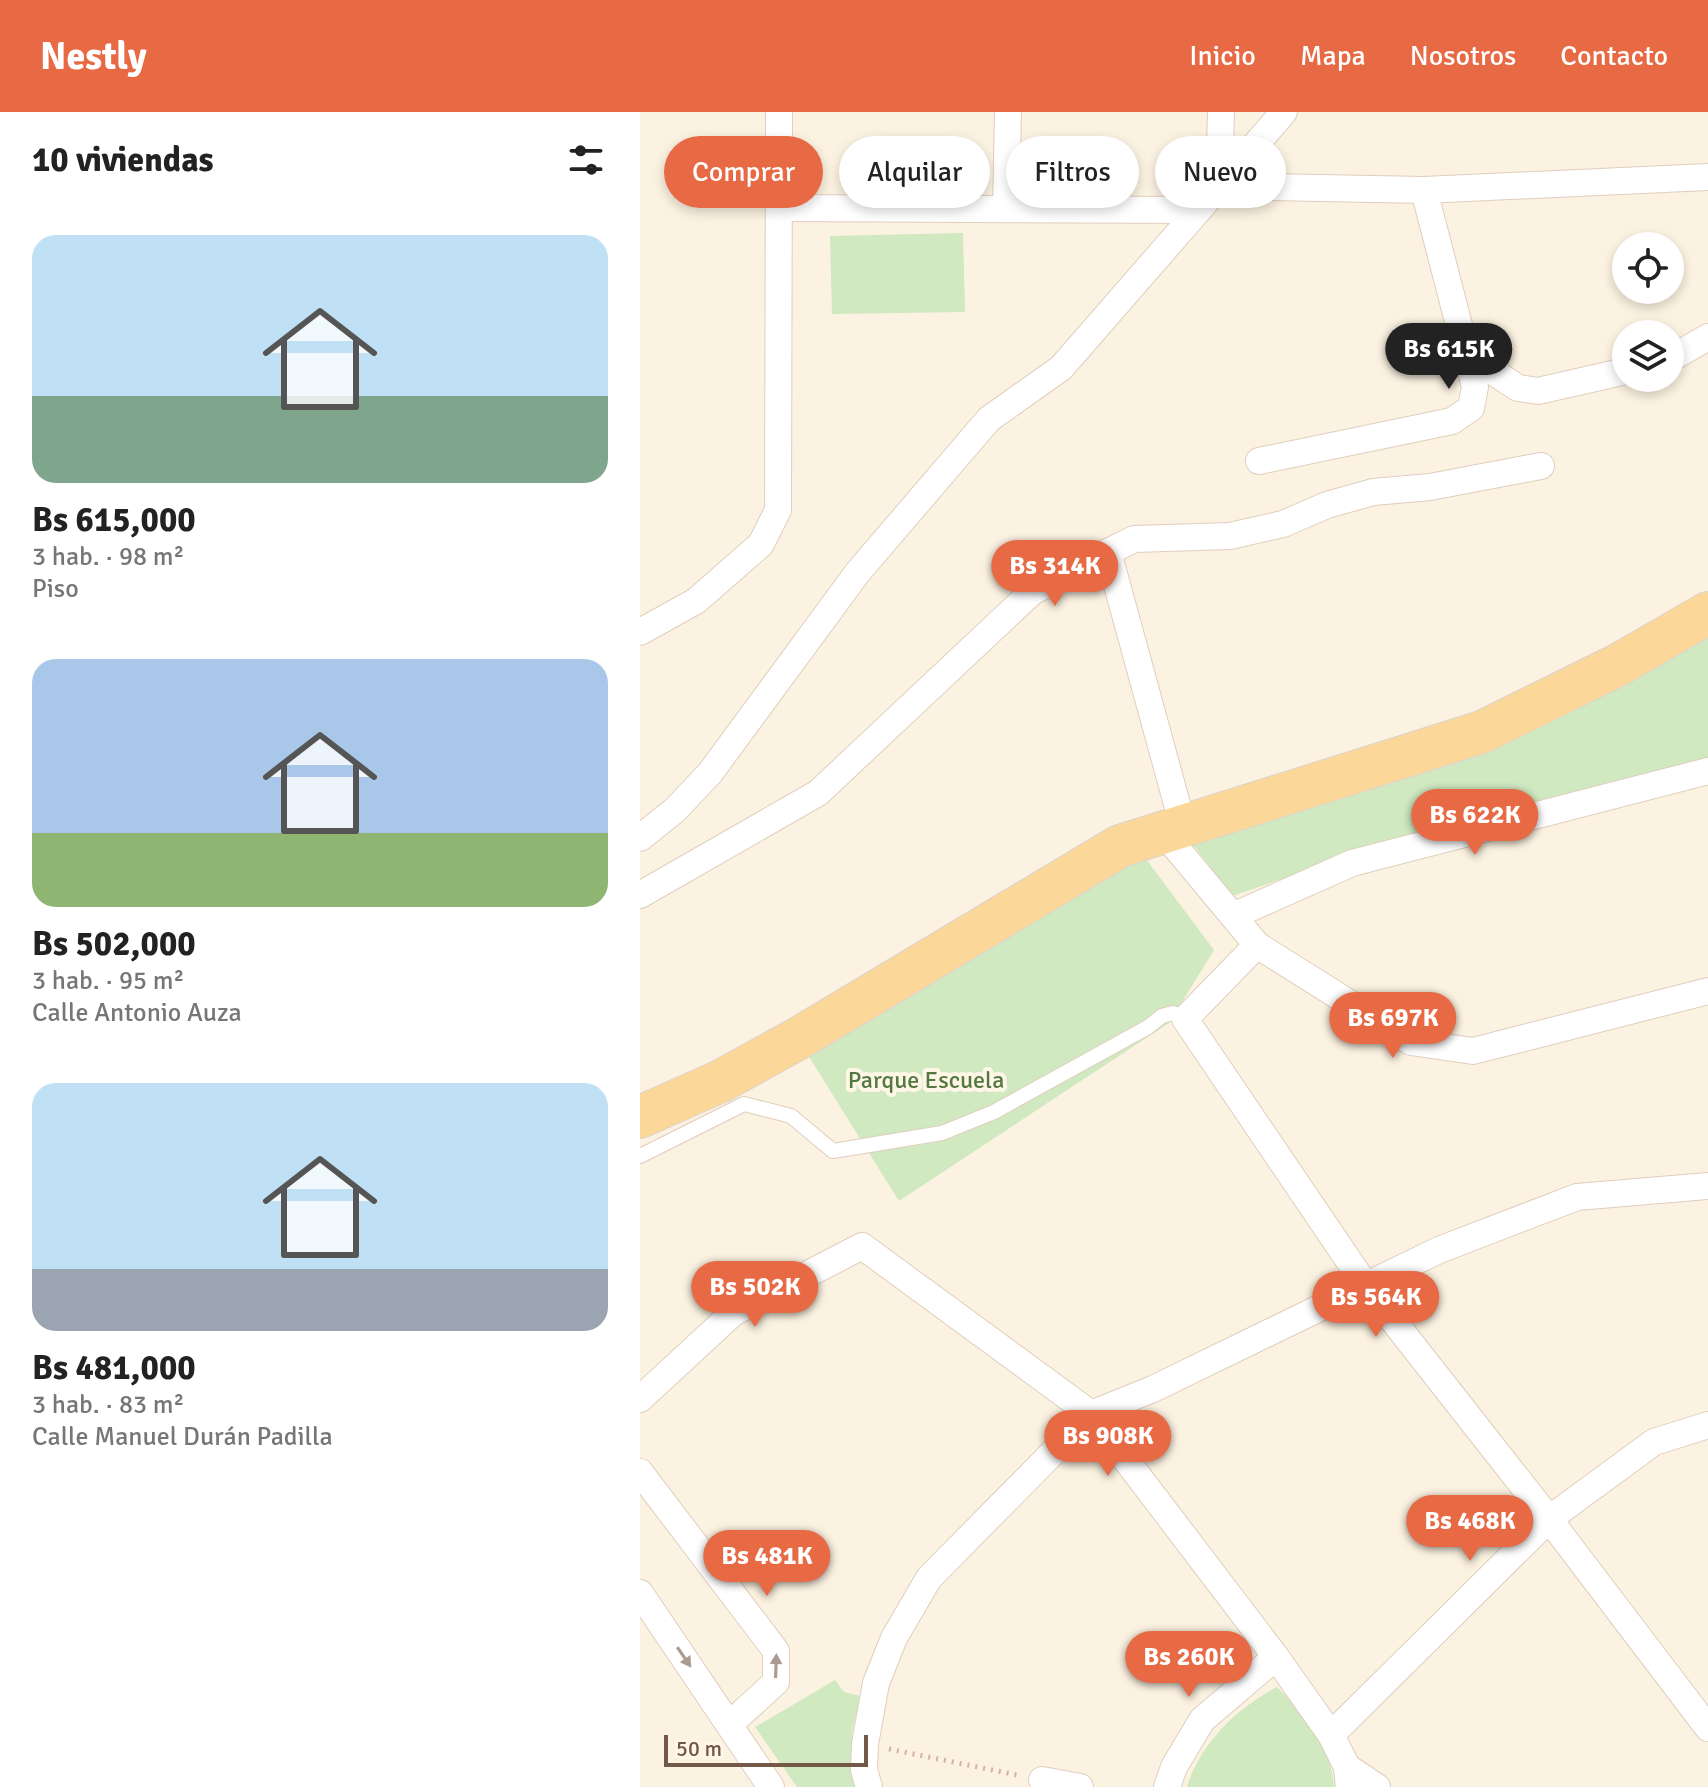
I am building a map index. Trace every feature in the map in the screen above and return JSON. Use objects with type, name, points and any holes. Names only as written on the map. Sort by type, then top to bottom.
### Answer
[{"type":"main road","points":[[640,1117],[721,1081],[773,1052],[1120,846],[1482,732],[1618,665],[1708,613]]},
{"type":"street","points":[[779,112],[779,136]]},
{"type":"street","points":[[1006,209],[1008,112]]},
{"type":"street","points":[[1220,136],[1221,112]]},
{"type":"street","points":[[1263,136],[1284,112]]},
{"type":"street","points":[[1286,187],[1424,190],[1708,177]]},
{"type":"street","points":[[1259,461],[1452,421],[1471,408],[1475,387],[1424,190]]},
{"type":"street","points":[[640,632],[696,601],[761,544],[778,510],[779,208],[1198,210]]},
{"type":"street","points":[[640,838],[675,810],[710,773],[858,572],[989,419],[1061,368],[1198,210]]},
{"type":"street","points":[[1684,351],[1708,337]]},
{"type":"street","points":[[1466,354],[1518,388],[1538,391],[1612,374]]},
{"type":"street","points":[[640,895],[818,793],[1032,592],[1134,539],[1230,536],[1283,524],[1327,505],[1373,492],[1430,487],[1541,466]]},
{"type":"street","points":[[1108,552],[1173,829],[1233,916],[1257,945],[1411,1042],[1473,1051],[1708,991]]},
{"type":"street","points":[[1233,916],[1352,863],[1708,771]]},
{"type":"street","points":[[1257,945],[1185,1019],[1366,1286],[1708,1728]]},
{"type":"street","points":[[869,1787],[864,1770],[865,1744],[876,1683],[894,1638],[929,1578],[1091,1414],[1153,1389],[1439,1250],[1577,1197],[1708,1186]]},
{"type":"street","points":[[640,1399],[733,1313],[862,1246],[1091,1414],[1276,1657],[1331,1735],[1348,1777],[1377,1787]]},
{"type":"street","points":[[1331,1735],[1549,1519],[1654,1442],[1708,1425]]},
{"type":"street","points":[[640,1472],[776,1651],[776,1682],[730,1724]]},
{"type":"street","points":[[640,1593],[771,1787]]},
{"type":"street","points":[[1167,1787],[1174,1767],[1202,1720],[1276,1657]]},
{"type":"street","points":[[1042,1780],[1080,1787]]},
{"type":"lane","points":[[640,1156],[744,1104],[791,1116],[833,1151],[942,1133],[994,1112],[1148,1027],[1162,1016],[1173,1013],[1185,1019]]},
{"type":"path","points":[[865,1744],[1042,1780]]},
{"type":"green space","points":[[963,233],[965,312],[832,314],[830,236]]},
{"type":"green space","points":[[1708,629],[1708,760],[1429,829],[1232,896],[1191,842]]},
{"type":"green space","name":"Parque Escuela","points":[[1143,855],[1214,950],[1169,1023],[899,1201],[806,1052]]},
{"type":"green space","points":[[835,1680],[844,1692],[860,1696],[852,1733],[857,1787],[797,1787],[755,1727]]},
{"type":"green space","points":[[1277,1687],[1315,1732],[1328,1759],[1334,1787],[1187,1787],[1201,1756],[1222,1728],[1248,1705]]}]
